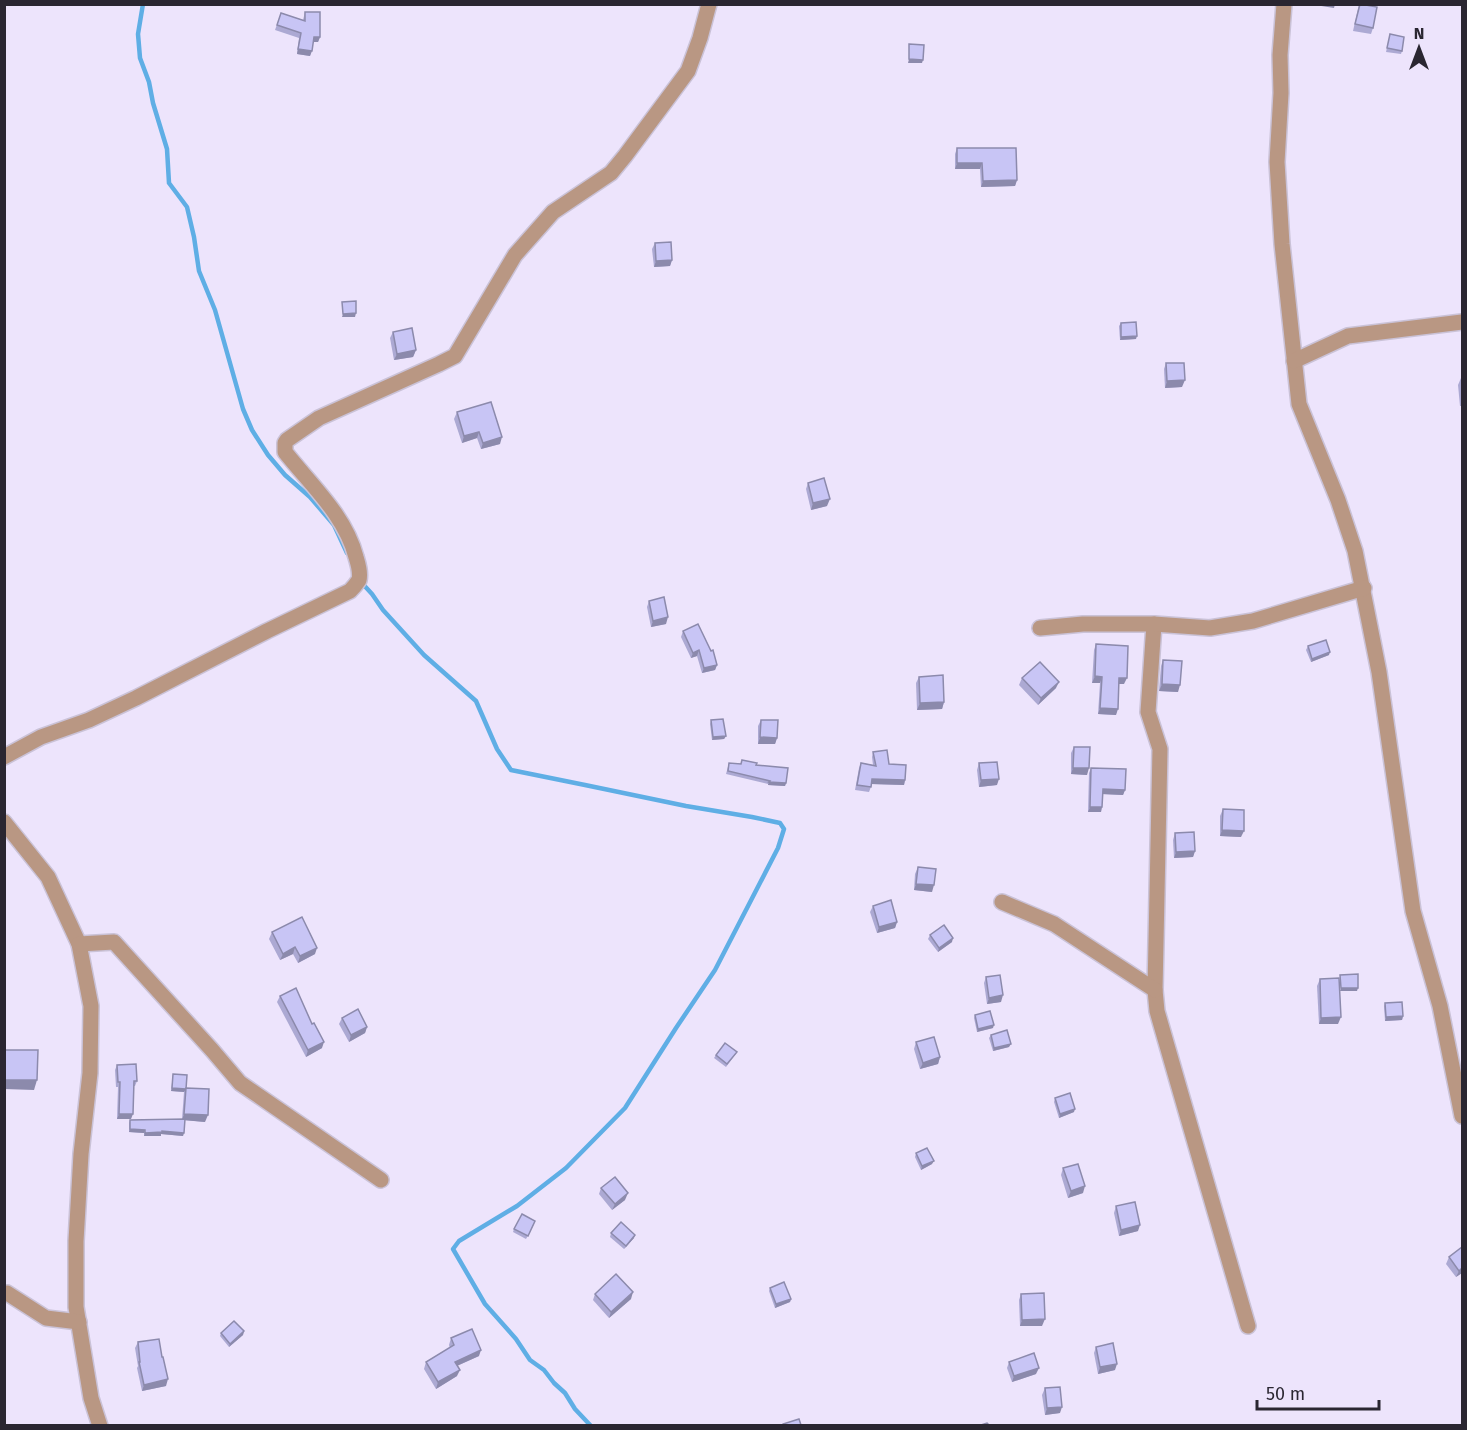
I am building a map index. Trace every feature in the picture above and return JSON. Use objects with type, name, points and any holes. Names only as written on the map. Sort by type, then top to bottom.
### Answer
[{"type":"street","points":[[4,757],[41,737],[89,720],[136,698],[350,591],[358,580],[360,569],[346,528],[285,452],[285,443],[319,418],[454,356],[515,255],[553,212],[611,173],[688,71],[709,4]]},
{"type":"street","points":[[1284,4],[1277,162],[1282,244],[1299,404],[1338,500],[1355,551],[1364,588],[1379,672],[1413,911],[1440,1006],[1462,1116]]},
{"type":"street","points":[[1294,362],[1348,336],[1462,322]]},
{"type":"street","points":[[1040,628],[1083,624],[1154,624],[1210,628],[1253,621],[1364,588]]},
{"type":"street","points":[[1154,624],[1148,712],[1160,749],[1155,990],[1157,1011],[1248,1326]]},
{"type":"street","points":[[4,822],[48,877],[79,944],[91,1006],[90,1073],[81,1155],[76,1240],[76,1306],[91,1398],[100,1425]]},
{"type":"street","points":[[1002,902],[1054,924],[1155,990]]},
{"type":"street","points":[[79,944],[114,942],[240,1083],[381,1180]]},
{"type":"street","points":[[7,1293],[46,1318],[79,1322]]},
{"type":"building","points":[[1360,4],[1377,7],[1373,28],[1355,24]]},
{"type":"building","points":[[305,12],[320,12],[320,37],[314,37],[312,51],[298,49],[301,33],[277,25],[281,13],[305,21]]},
{"type":"building","points":[[1390,34],[1404,37],[1402,51],[1387,48]]},
{"type":"building","points":[[909,44],[924,45],[923,60],[909,59]]},
{"type":"building","points":[[957,148],[1016,148],[1017,180],[983,181],[982,163],[957,163]]},
{"type":"building","points":[[671,242],[672,260],[656,261],[655,243]]},
{"type":"building","points":[[356,301],[356,313],[343,314],[342,302]]},
{"type":"building","points":[[1136,322],[1137,336],[1121,337],[1121,323]]},
{"type":"building","points":[[412,328],[416,350],[397,354],[393,332]]},
{"type":"building","points":[[1166,363],[1184,363],[1185,380],[1167,381]]},
{"type":"building","points":[[491,402],[502,437],[483,443],[479,432],[464,436],[457,412]]},
{"type":"building","points":[[824,478],[830,499],[813,503],[808,483]]},
{"type":"building","points":[[664,597],[668,617],[653,621],[649,601]]},
{"type":"building","points":[[698,624],[711,651],[713,650],[717,665],[704,668],[699,650],[693,653],[683,631]]},
{"type":"building","points":[[1326,640],[1330,652],[1312,659],[1308,646]]},
{"type":"building","points":[[1096,644],[1128,646],[1127,678],[1119,678],[1118,709],[1100,708],[1102,677],[1095,676]]},
{"type":"building","points":[[1163,660],[1182,661],[1180,685],[1162,684]]},
{"type":"building","points":[[1040,662],[1059,682],[1041,698],[1022,678]]},
{"type":"building","points":[[943,675],[944,702],[920,703],[919,677]]},
{"type":"building","points":[[723,719],[726,736],[713,737],[711,720]]},
{"type":"building","points":[[761,720],[778,720],[777,738],[760,737]]},
{"type":"building","points":[[1074,747],[1090,747],[1089,768],[1073,768]]},
{"type":"building","points":[[887,750],[889,764],[906,765],[905,780],[872,779],[871,787],[857,785],[861,763],[876,766],[873,752]]},
{"type":"building","points":[[742,760],[757,763],[756,765],[788,768],[786,783],[769,782],[728,771],[729,763],[741,764]]},
{"type":"building","points":[[997,762],[999,779],[981,780],[979,763]]},
{"type":"building","points":[[1091,768],[1126,769],[1125,790],[1103,789],[1102,807],[1090,807]]},
{"type":"building","points":[[1223,809],[1244,810],[1244,831],[1222,830]]},
{"type":"building","points":[[1194,832],[1195,851],[1176,852],[1175,833]]},
{"type":"building","points":[[918,867],[936,869],[934,885],[916,884]]},
{"type":"building","points":[[891,900],[897,922],[879,927],[873,906]]},
{"type":"building","points":[[302,917],[317,948],[300,956],[295,947],[283,954],[272,932]]},
{"type":"building","points":[[944,925],[953,938],[939,948],[930,935]]},
{"type":"building","points":[[1358,974],[1358,988],[1341,988],[1340,975]]},
{"type":"building","points":[[1000,975],[1003,995],[989,998],[986,977]]},
{"type":"building","points":[[1339,978],[1341,1017],[1321,1018],[1320,979]]},
{"type":"building","points":[[296,988],[312,1024],[314,1023],[324,1042],[308,1050],[280,996]]},
{"type":"building","points":[[1402,1002],[1403,1016],[1386,1017],[1385,1003]]},
{"type":"building","points":[[358,1009],[367,1027],[351,1035],[342,1018]]},
{"type":"building","points":[[990,1011],[994,1025],[978,1029],[975,1015]]},
{"type":"building","points":[[1007,1030],[1011,1044],[994,1048],[991,1035]]},
{"type":"building","points":[[934,1037],[940,1057],[923,1063],[916,1042]]},
{"type":"building","points":[[725,1043],[737,1052],[727,1064],[716,1055]]},
{"type":"building","points":[[4,1050],[38,1050],[37,1080],[4,1080]]},
{"type":"building","points":[[136,1064],[137,1081],[134,1081],[133,1114],[119,1114],[120,1082],[118,1082],[117,1065]]},
{"type":"building","points":[[173,1074],[187,1075],[186,1089],[172,1088]]},
{"type":"building","points":[[186,1088],[209,1089],[208,1115],[184,1114]]},
{"type":"building","points":[[1070,1093],[1075,1109],[1060,1114],[1055,1098]]},
{"type":"building","points":[[185,1119],[184,1133],[162,1131],[145,1133],[145,1130],[130,1129],[130,1120]]},
{"type":"building","points":[[927,1148],[934,1161],[922,1166],[916,1153]]},
{"type":"building","points":[[1078,1164],[1085,1186],[1071,1191],[1063,1168]]},
{"type":"building","points":[[615,1177],[628,1193],[615,1204],[601,1188]]},
{"type":"building","points":[[1135,1202],[1140,1225],[1121,1230],[1116,1206]]},
{"type":"building","points":[[522,1214],[535,1221],[528,1236],[514,1229]]},
{"type":"building","points":[[621,1222],[635,1235],[626,1246],[611,1233]]},
{"type":"building","points":[[1462,1247],[1462,1268],[1459,1271],[1449,1257]]},
{"type":"building","points":[[616,1274],[633,1292],[611,1312],[595,1294]]},
{"type":"building","points":[[784,1282],[791,1299],[776,1304],[770,1288]]},
{"type":"building","points":[[1044,1293],[1045,1319],[1022,1320],[1021,1294]]},
{"type":"building","points":[[234,1321],[244,1331],[230,1344],[221,1333]]},
{"type":"building","points":[[472,1329],[481,1350],[455,1362],[460,1370],[438,1382],[426,1362],[454,1345],[451,1338]]},
{"type":"building","points":[[159,1339],[168,1379],[144,1385],[138,1342]]},
{"type":"building","points":[[1113,1343],[1117,1364],[1100,1367],[1096,1347]]},
{"type":"building","points":[[1034,1353],[1039,1368],[1014,1376],[1009,1362]]},
{"type":"building","points":[[1060,1387],[1062,1407],[1047,1408],[1045,1388]]},
{"type":"building","points":[[799,1419],[801,1425],[783,1425],[783,1424]]},
{"type":"waterway","points":[[143,4],[138,34],[140,58],[149,82],[167,149],[169,183],[187,207],[199,271],[215,310],[243,409],[252,430],[268,455],[334,525],[347,553]]},
{"type":"waterway","points":[[361,582],[424,655],[476,701],[497,749],[511,770],[780,823],[784,829],[778,848],[715,970],[625,1108],[566,1168],[517,1206],[459,1241],[453,1249],[485,1304],[516,1339],[530,1360],[544,1370],[591,1426]]}]
